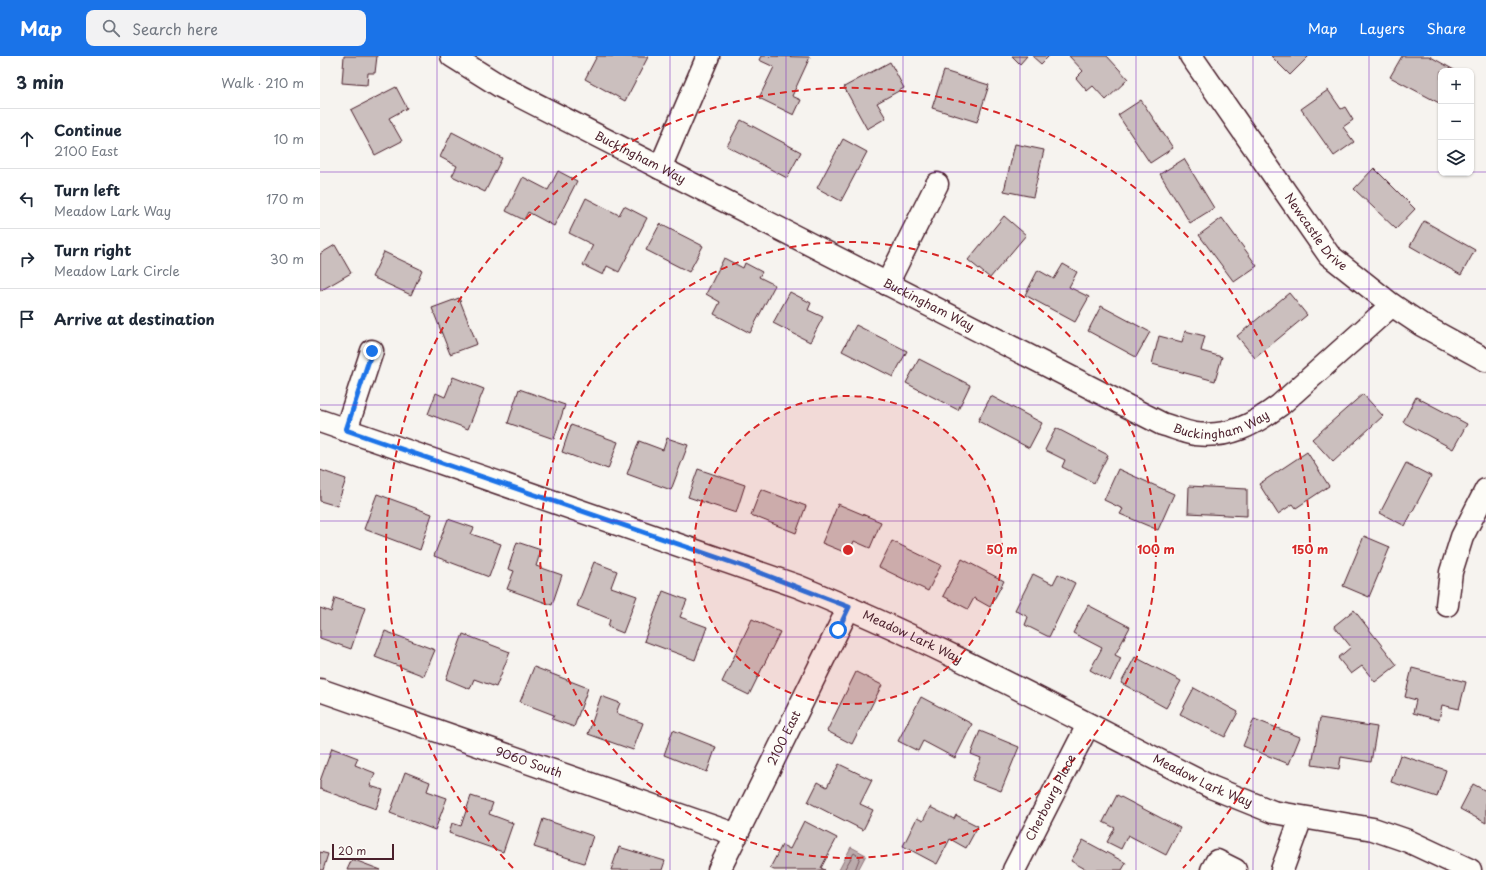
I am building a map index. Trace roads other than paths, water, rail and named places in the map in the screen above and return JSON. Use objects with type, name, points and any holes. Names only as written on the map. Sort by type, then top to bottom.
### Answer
[{"type":"street","name":"Buckingham Way","points":[[452,56],[500,86],[887,284],[1162,424],[1194,434],[1223,435],[1244,428],[1263,417],[1280,405],[1392,305]]},
{"type":"street","points":[[660,168],[708,56]]},
{"type":"street","name":"Newcastle Drive","points":[[1191,56],[1329,255],[1392,305],[1422,325],[1486,360]]},
{"type":"street","points":[[887,284],[937,184]]},
{"type":"street","points":[[346,430],[372,351]]},
{"type":"street","name":"Meadow Lark Way","points":[[320,421],[745,567],[849,607],[955,656],[1088,725],[1242,801],[1273,812],[1301,818],[1373,829],[1408,841],[1470,870]]},
{"type":"street","points":[[1447,605],[1450,572],[1462,537],[1486,490]]},
{"type":"street","name":"2100 East","points":[[719,870],[849,607]]},
{"type":"street","name":"9060 South","points":[[320,690],[737,835]]},
{"type":"street","name":"Cherbourg Place","points":[[1014,870],[1088,725]]},
{"type":"street","points":[[1282,870],[1301,818]]},
{"type":"street","points":[[1212,870],[1217,861],[1235,870]]},
{"type":"water","points":[[851,847],[866,855],[858,870],[839,870]]}]
